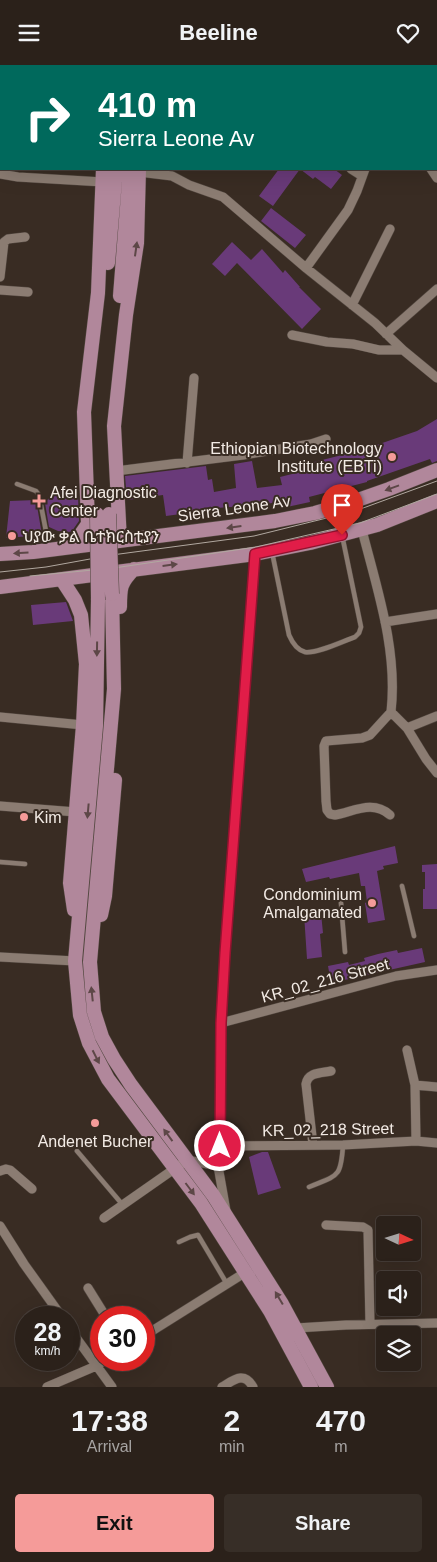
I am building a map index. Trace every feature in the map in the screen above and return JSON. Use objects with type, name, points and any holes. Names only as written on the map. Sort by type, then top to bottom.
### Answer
[{"type":"main road","points":[[114,170],[115,181],[105,302],[93,412],[112,594],[114,689],[90,962],[94,1012],[102,1037],[114,1059],[131,1085],[213,1195],[296,1328],[327,1387]]},
{"type":"main road","points":[[136,170],[129,182],[120,306],[108,408],[98,600],[96,726],[75,961],[80,1015],[89,1043],[108,1079],[201,1203],[246,1272],[311,1387]]},
{"type":"main road","points":[[120,541],[114,426],[126,315],[137,243],[136,170]]},
{"type":"main road","points":[[72,547],[88,524],[84,412],[98,293],[103,175]]},
{"type":"main road","name":"Sierra Leone Av","points":[[0,554],[50,550],[267,522],[315,513],[389,489],[437,470]]},
{"type":"main road","points":[[0,587],[272,551],[362,530],[437,501]]},
{"type":"main road","points":[[92,934],[97,927],[105,896],[122,706],[121,585],[134,569]]},
{"type":"main road","points":[[62,580],[75,599],[81,615],[86,675],[70,883],[74,910],[78,920]]},
{"type":"street","points":[[136,170],[172,176],[189,185],[223,197],[437,378]]},
{"type":"street","points":[[306,268],[348,210],[363,172]]},
{"type":"street","points":[[0,174],[103,175]]},
{"type":"street","points":[[352,305],[390,229]]},
{"type":"street","points":[[0,277],[4,242],[8,239],[26,237]]},
{"type":"street","points":[[386,334],[437,289]]},
{"type":"street","points":[[0,290],[28,291]]},
{"type":"street","points":[[292,335],[379,350],[403,350]]},
{"type":"street","points":[[187,463],[194,378]]},
{"type":"street","points":[[116,471],[187,463],[311,444],[326,439]]},
{"type":"street","points":[[362,530],[385,622],[393,667],[394,688],[391,711],[370,735],[354,739],[326,741],[324,746],[326,801],[327,810],[330,814],[335,815],[377,807],[390,815]]},
{"type":"street","points":[[227,1217],[218,1165],[220,1146],[221,1023],[255,554]]},
{"type":"street","points":[[385,622],[437,615]]},
{"type":"street","points":[[391,711],[407,728],[437,773]]},
{"type":"street","points":[[407,728],[437,716]]},
{"type":"street","points":[[0,717],[83,725]]},
{"type":"street","points":[[0,806],[76,812]]},
{"type":"street","points":[[0,957],[75,961]]},
{"type":"street","name":"KR_02_216 Street","points":[[221,1023],[396,976],[437,970]]},
{"type":"street","points":[[407,1050],[415,1085],[416,1141]]},
{"type":"street","points":[[313,1145],[306,1079],[309,1076],[331,1071]]},
{"type":"street","points":[[415,1085],[437,1087]]},
{"type":"street","name":"KR_02_218 Street","points":[[220,1146],[343,1145],[416,1141],[437,1143]]},
{"type":"street","points":[[104,1218],[187,1160],[218,1165]]},
{"type":"street","points":[[0,1171],[6,1169],[10,1171],[32,1189]]},
{"type":"street","points":[[326,1225],[363,1227],[368,1230],[370,1324]]},
{"type":"street","points":[[0,1226],[54,1306]]},
{"type":"street","points":[[155,1329],[246,1272]]},
{"type":"street","points":[[88,1288],[99,1306]]},
{"type":"street","points":[[296,1328],[437,1323]]},
{"type":"street","points":[[80,1343],[90,1358]]},
{"type":"street","points":[[47,1387],[90,1369]]},
{"type":"street","points":[[100,1371],[112,1387]]},
{"type":"street","points":[[222,1387],[243,1377],[249,1380],[253,1387]]},
{"type":"lane","points":[[17,484],[36,491],[39,495],[50,550]]},
{"type":"lane","points":[[272,551],[289,635],[293,644],[300,650],[305,652],[313,651],[355,637],[361,627],[342,535]]},
{"type":"lane","points":[[0,862],[25,864]]},
{"type":"lane","points":[[402,886],[414,936]]},
{"type":"lane","points":[[341,903],[345,952]]},
{"type":"lane","points":[[309,1187],[330,1180],[337,1174],[341,1165],[343,1145]]},
{"type":"lane","points":[[77,1151],[122,1204]]},
{"type":"lane","points":[[179,1242],[198,1235],[227,1284]]},
{"type":"building","points":[[278,170],[299,170],[273,206],[259,196]]},
{"type":"building","points":[[301,170],[335,170],[342,175],[331,189],[315,177],[313,179]]},
{"type":"building","points":[[271,208],[306,235],[295,248],[261,221]]},
{"type":"building","points":[[232,242],[251,260],[262,249],[283,273],[285,270],[321,309],[302,329],[237,263],[225,276],[212,264]]},
{"type":"building","points":[[437,419],[437,461],[432,463],[430,459],[367,482],[309,497],[310,502],[287,507],[285,501],[216,508],[166,516],[163,495],[127,500],[125,476],[206,466],[208,480],[212,479],[214,492],[236,488],[234,464],[252,461],[257,488],[282,485],[280,477],[304,471],[302,465],[362,450],[417,431]]},
{"type":"building","points":[[63,490],[69,490],[78,495],[79,521],[72,531],[69,532],[58,531],[49,527],[45,503],[51,495]]},
{"type":"building","points":[[36,500],[42,535],[6,538],[10,501]]},
{"type":"building","points":[[66,602],[73,621],[33,625],[31,605]]},
{"type":"building","points":[[395,846],[398,863],[383,866],[384,869],[377,871],[385,920],[368,923],[365,886],[361,886],[359,873],[306,882],[302,869]]},
{"type":"building","points":[[437,864],[437,909],[423,909],[425,872],[422,872],[422,865]]},
{"type":"building","points":[[321,913],[323,933],[320,934],[322,957],[307,959],[304,914]]},
{"type":"building","points":[[422,948],[425,962],[331,983],[328,966],[348,962],[349,965],[365,961],[364,958],[378,954],[397,950],[398,953]]},
{"type":"building","points":[[262,1152],[268,1152],[281,1188],[258,1195],[249,1157]]},
{"type":"tram line","points":[[0,572],[46,567],[112,555],[254,536],[355,511],[437,481]]},
{"type":"tram line","points":[[30,576],[114,568],[256,547],[360,523],[437,494]]},
{"type":"place","name":"Ethiopian Biotechnology Institute (EBTi)","points":[[392,457]]},
{"type":"place","name":"Afei Diagnostic Center","points":[[39,501]]},
{"type":"place","name":"ህያው ቃል ቤተክርስቲያን","points":[[12,536]]},
{"type":"place","name":"Kim","points":[[24,817]]},
{"type":"place","name":"Condominium Amalgamated","points":[[372,903]]},
{"type":"place","name":"Andenet Bucher","points":[[95,1123]]},
{"type":"route","points":[[220,1146],[221,1023],[225,953],[255,554],[342,535]]}]
